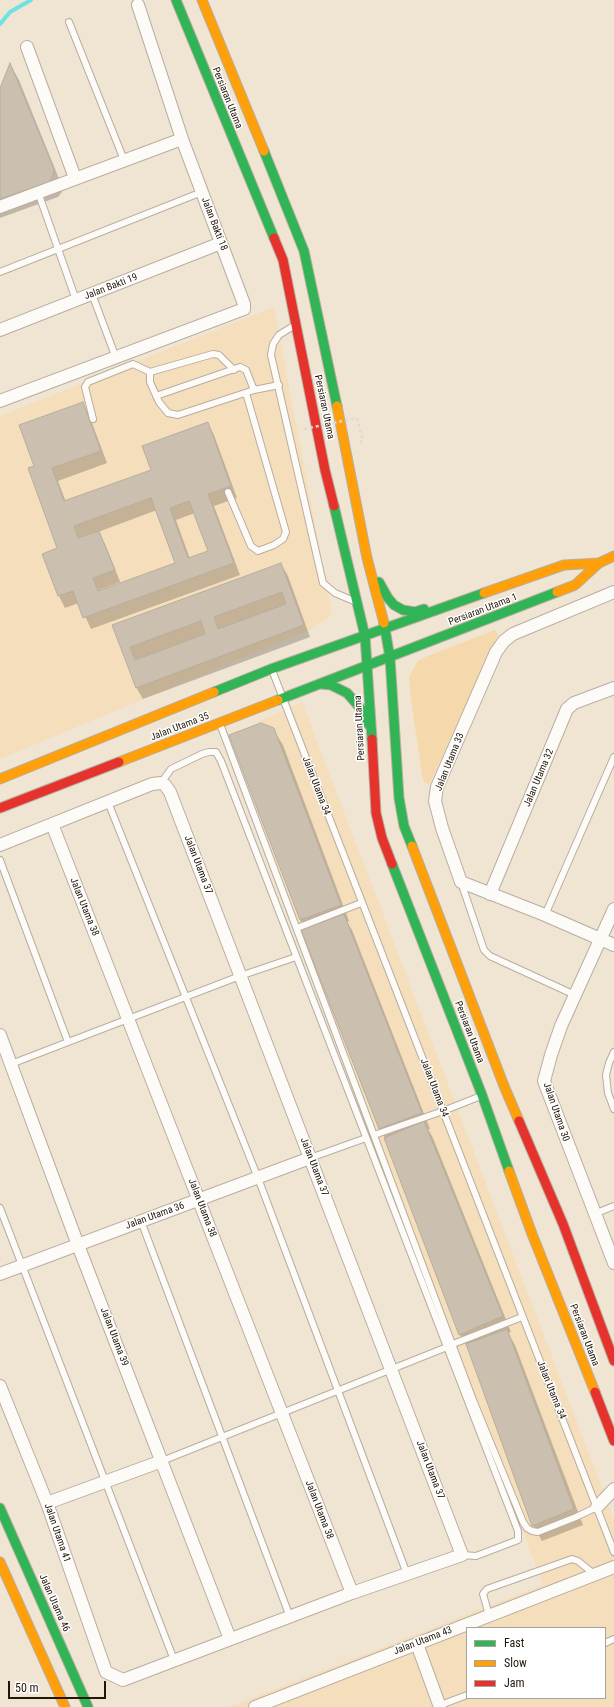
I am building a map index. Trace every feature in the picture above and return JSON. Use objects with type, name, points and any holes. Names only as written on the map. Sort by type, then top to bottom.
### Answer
[{"type":"street","name":"Persiaran Utama","points":[[176,0],[283,260],[325,470],[365,636],[376,813],[382,838],[482,1095],[532,1234],[614,1442]]},
{"type":"street","name":"Persiaran Utama","points":[[202,0],[304,251],[349,459],[367,558],[386,628],[390,658],[399,798],[404,826],[504,1086],[563,1224],[614,1360]]},
{"type":"street","name":"Jalan Bakti 18","points":[[116,358],[244,310],[244,304],[222,243],[182,139],[138,5]]},
{"type":"street","points":[[27,47],[75,178]]},
{"type":"street","points":[[0,207],[182,139]]},
{"type":"street","name":"Jalan Bakti 19","points":[[0,330],[222,243]]},
{"type":"street","points":[[0,401],[116,358]]},
{"type":"street","name":"Persiaran Utama 1","points":[[368,666],[575,585],[598,563],[614,556]]},
{"type":"street","points":[[367,558],[388,598],[394,605],[403,610],[414,612],[480,595]]},
{"type":"street","name":"Persiaran Utama 1","points":[[365,636],[564,565],[598,563]]},
{"type":"street","name":"Jalan Utama 33","points":[[461,882],[442,828],[435,801],[437,787],[496,652],[504,641],[513,634],[614,592]]},
{"type":"street","name":"Jalan Utama 35","points":[[0,779],[271,669],[365,636]]},
{"type":"street","name":"Jalan Utama 35","points":[[0,808],[368,666]]},
{"type":"street","points":[[321,684],[331,685],[347,693],[362,710],[371,730]]},
{"type":"street","name":"Jalan Utama 32","points":[[490,894],[567,709],[574,702],[614,688]]},
{"type":"street","points":[[0,845],[152,784],[161,783]]},
{"type":"street","name":"Jalan Utama 37","points":[[161,783],[165,785],[170,792],[462,1555]]},
{"type":"street","name":"Jalan Utama 38","points":[[52,824],[352,1593]]},
{"type":"street","points":[[461,882],[544,915],[614,946]]},
{"type":"street","name":"Jalan Utama 30","points":[[614,909],[575,995],[551,1054],[544,1081],[614,1264]]},
{"type":"street","name":"Jalan Utama 39","points":[[0,1035],[6,1066],[78,1245],[230,1640]]},
{"type":"street","name":"Jalan Utama 36","points":[[0,1274],[310,1158]]},
{"type":"street","name":"Jalan Utama 41","points":[[0,1386],[47,1503],[106,1672],[123,1680],[174,1660]]},
{"type":"street","points":[[47,1503],[162,1461]]},
{"type":"street","points":[[597,1507],[614,1489]]},
{"type":"street","name":"Jalan Utama 46","points":[[0,1508],[88,1707]]},
{"type":"street","points":[[174,1660],[352,1593],[462,1555]]},
{"type":"street","points":[[0,1562],[65,1707]]},
{"type":"street","name":"Jalan Utama 43","points":[[255,1707],[614,1567]]},
{"type":"street","points":[[417,1644],[439,1707]]},
{"type":"lane","points":[[69,22],[124,160]]},
{"type":"lane","points":[[38,192],[76,300]]},
{"type":"lane","points":[[0,272],[202,192]]},
{"type":"lane","points":[[92,294],[116,358]]},
{"type":"lane","points":[[295,325],[279,335],[273,344],[271,355],[323,583],[334,593],[358,602]]},
{"type":"lane","points":[[93,419],[85,387],[88,382],[133,364],[150,372],[213,354],[219,355],[234,370]]},
{"type":"lane","points":[[156,396],[240,367],[246,370],[254,390]]},
{"type":"lane","points":[[150,372],[150,382],[156,396],[168,413],[178,416],[254,390],[279,385]]},
{"type":"lane","points":[[228,492],[251,546],[258,551],[274,545],[283,539],[286,532],[246,393]]},
{"type":"lane","name":"Jalan Utama 34","points":[[271,669],[614,1552]]},
{"type":"lane","points":[[220,724],[374,1135],[519,1536],[518,1540],[476,1556],[462,1555]]},
{"type":"lane","points":[[161,783],[171,769],[202,754],[216,752],[221,761],[366,1138],[450,1346],[527,1528],[538,1532],[597,1507]]},
{"type":"lane","points":[[544,915],[614,757]]},
{"type":"lane","points":[[108,802],[258,1178],[407,1574]]},
{"type":"lane","points":[[0,860],[68,1042]]},
{"type":"lane","name":"Jalan Utama 33","points":[[461,882],[484,950],[490,956],[575,995]]},
{"type":"lane","points":[[297,928],[361,903]]},
{"type":"lane","points":[[6,1066],[240,976],[296,957]]},
{"type":"lane","points":[[614,1052],[606,1074],[608,1094],[614,1109]]},
{"type":"lane","points":[[374,1135],[443,1111],[482,1095]]},
{"type":"lane","points":[[310,1158],[366,1138]]},
{"type":"lane","points":[[594,1214],[614,1206]]},
{"type":"lane","points":[[0,1208],[21,1266],[174,1660]]},
{"type":"lane","points":[[141,1221],[290,1617]]},
{"type":"lane","points":[[162,1461],[522,1317]]},
{"type":"lane","points":[[489,1615],[483,1594],[487,1589],[572,1559],[578,1561],[594,1574]]},
{"type":"lane","points":[[439,1707],[466,1695]]},
{"type":"path","points":[[304,429],[357,418],[363,441]]},
{"type":"shaded area","points":[[274,307],[332,615],[312,629],[0,759],[0,416]]},
{"type":"shaded area","points":[[495,630],[498,635],[429,785],[424,782],[422,774],[409,677],[418,661],[425,657]]},
{"type":"shaded area","points":[[302,702],[614,1519],[614,1707],[229,1707],[543,1585],[229,735]]},
{"type":"building","points":[[10,63],[54,169],[53,175],[49,182],[0,199],[0,88]]},
{"type":"building","points":[[83,402],[101,451],[52,468],[64,501],[151,470],[142,446],[208,422],[231,486],[208,494],[234,563],[83,618],[73,591],[58,596],[42,554],[57,548],[28,468],[34,466],[19,425]],"holes":[[[151,498],[175,563],[98,591],[93,578],[115,570],[99,531],[78,538],[74,526]],[[189,501],[208,551],[188,558],[170,508]]]},
{"type":"building","points":[[281,563],[304,625],[136,688],[112,625]],"holes":[[[282,592],[286,604],[218,629],[214,617]],[[201,621],[205,634],[135,660],[130,647]]]},
{"type":"building","points":[[261,723],[274,728],[341,905],[300,920],[229,735]]},
{"type":"building","points":[[344,914],[422,1113],[379,1129],[301,930]]},
{"type":"building","points":[[424,1121],[503,1316],[459,1335],[384,1138]]},
{"type":"building","points":[[507,1329],[574,1509],[532,1526],[466,1344]]},
{"type":"waterway","points":[[0,24],[10,12],[31,0]]},
{"type":"traffic: fast","points":[[176,0],[274,238]]},
{"type":"traffic: fast","points":[[264,151],[304,251],[337,406]]},
{"type":"traffic: fast","points":[[334,506],[365,636],[372,739]]},
{"type":"traffic: fast","points":[[379,582],[388,598],[394,605],[403,610],[415,612],[424,609]]},
{"type":"traffic: fast","points":[[278,700],[557,592]]},
{"type":"traffic: fast","points":[[214,692],[271,669],[484,593]]},
{"type":"traffic: fast","points":[[384,623],[390,658],[399,798],[404,826],[412,846]]},
{"type":"traffic: fast","points":[[321,684],[331,685],[347,693],[362,710],[369,725]]},
{"type":"traffic: fast","points":[[392,864],[482,1095],[509,1171]]},
{"type":"traffic: fast","points":[[0,1508],[88,1707]]},
{"type":"traffic: slow","points":[[202,0],[264,151]]},
{"type":"traffic: slow","points":[[337,406],[367,558],[384,623]]},
{"type":"traffic: slow","points":[[484,593],[564,565],[599,563],[614,556]]},
{"type":"traffic: slow","points":[[557,592],[575,585],[599,563]]},
{"type":"traffic: slow","points":[[0,779],[214,692]]},
{"type":"traffic: slow","points":[[119,762],[278,700]]},
{"type":"traffic: slow","points":[[412,846],[504,1086],[519,1121]]},
{"type":"traffic: slow","points":[[509,1171],[532,1234],[595,1392]]},
{"type":"traffic: slow","points":[[0,1562],[65,1707]]},
{"type":"traffic: jam","points":[[274,238],[283,260],[325,470],[334,506]]},
{"type":"traffic: jam","points":[[372,739],[376,813],[382,838],[392,864]]},
{"type":"traffic: jam","points":[[0,808],[119,762]]},
{"type":"traffic: jam","points":[[519,1121],[563,1224],[614,1361]]},
{"type":"traffic: jam","points":[[595,1392],[614,1441]]}]
